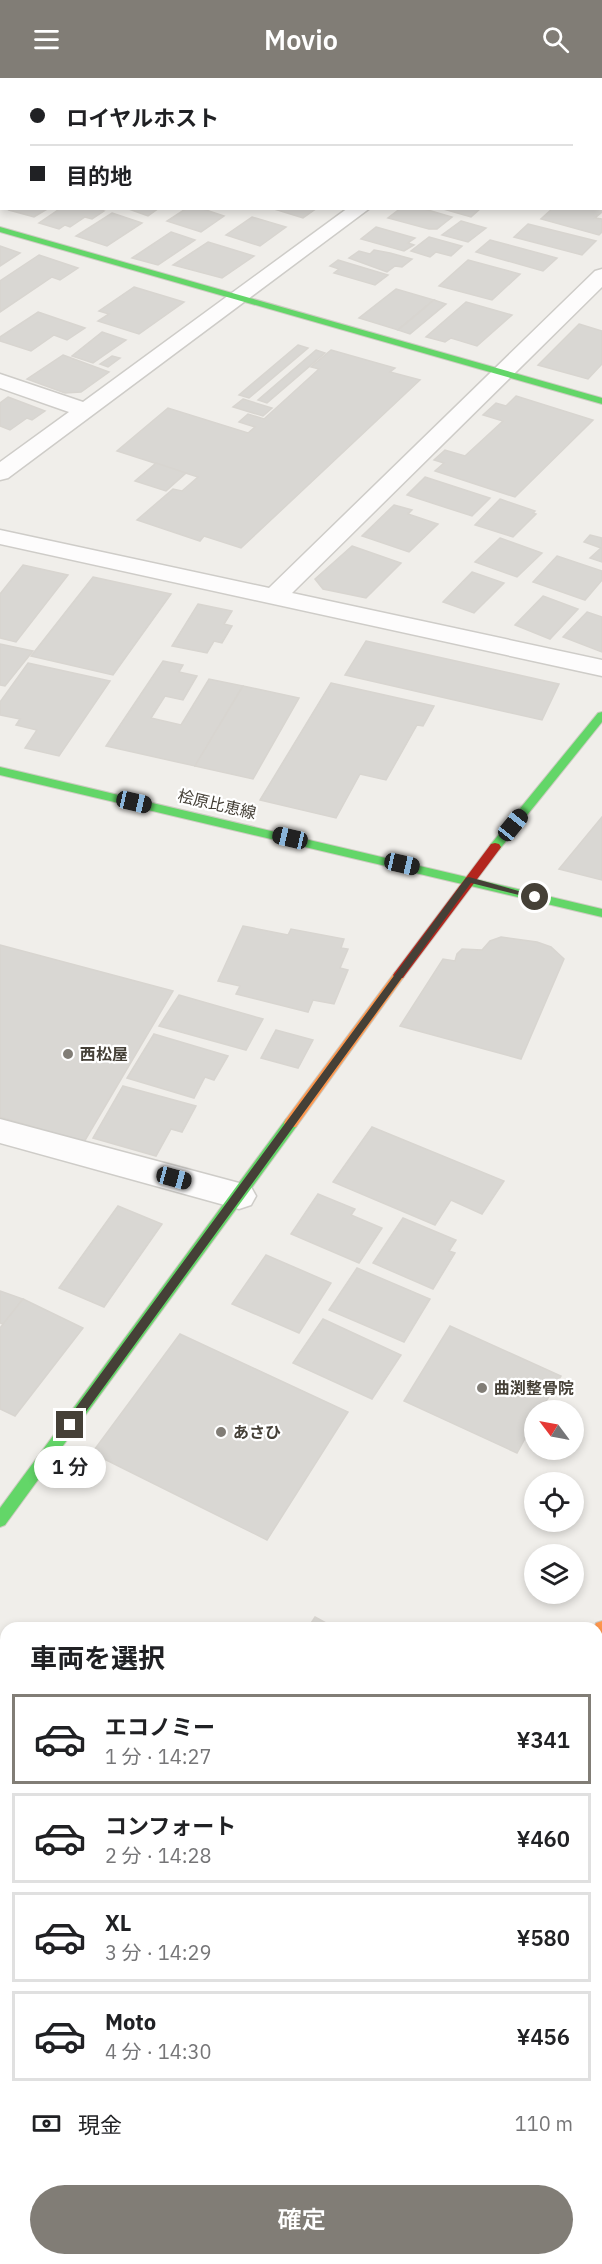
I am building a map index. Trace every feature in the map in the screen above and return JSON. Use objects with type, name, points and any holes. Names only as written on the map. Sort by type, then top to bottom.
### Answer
[{"type":"street","points":[[0,473],[358,210]]},
{"type":"street","points":[[0,229],[602,401]]},
{"type":"street","points":[[274,597],[602,275]]},
{"type":"street","points":[[0,381],[85,410]]},
{"type":"street","points":[[0,537],[602,668]]},
{"type":"street","points":[[0,1520],[469,880],[602,715]]},
{"type":"street","name":"桧原比恵線","points":[[0,771],[469,880],[602,914]]},
{"type":"street","points":[[0,1131],[239,1196]]},
{"type":"building","points":[[9,210],[46,210],[34,217]]},
{"type":"building","points":[[58,210],[104,211],[92,219],[85,217],[70,227],[65,225],[59,229],[39,223]]},
{"type":"building","points":[[132,210],[156,210],[148,216]]},
{"type":"building","points":[[184,210],[206,210],[224,216],[201,232],[167,221]]},
{"type":"building","points":[[277,210],[314,210],[303,218]]},
{"type":"building","points":[[398,210],[428,210],[452,217],[437,229],[388,218]]},
{"type":"building","points":[[447,210],[479,210],[471,217]]},
{"type":"building","points":[[551,210],[602,210],[595,218],[602,219],[602,232],[599,235],[541,219]]},
{"type":"building","points":[[112,213],[142,223],[107,246],[76,236]]},
{"type":"building","points":[[252,217],[286,227],[260,246],[226,235]]},
{"type":"building","points":[[461,221],[486,228],[468,242],[442,235]]},
{"type":"building","points":[[528,224],[596,241],[582,255],[514,237]]},
{"type":"building","points":[[376,227],[415,238],[408,243],[414,245],[404,251],[361,239]]},
{"type":"building","points":[[171,232],[195,240],[158,265],[132,258]]},
{"type":"building","points":[[429,237],[462,246],[451,256],[436,252],[430,257],[411,251]]},
{"type":"building","points":[[490,240],[557,258],[543,271],[476,252]]},
{"type":"building","points":[[208,242],[254,256],[222,278],[173,265]]},
{"type":"building","points":[[0,246],[20,253],[0,266]]},
{"type":"building","points":[[374,250],[412,259],[402,267],[395,266],[387,272],[349,258],[359,251],[370,254]]},
{"type":"building","points":[[39,255],[78,268],[60,280],[52,277],[0,312],[0,281]]},
{"type":"building","points":[[338,260],[388,275],[375,285],[334,273],[339,269],[330,266]]},
{"type":"building","points":[[468,260],[520,274],[492,300],[439,286]]},
{"type":"building","points":[[134,287],[184,302],[139,334],[98,321],[109,314],[99,311]]},
{"type":"building","points":[[396,289],[434,300],[398,330],[359,318]]},
{"type":"building","points":[[434,300],[446,304],[410,334],[398,330]]},
{"type":"building","points":[[466,302],[512,315],[477,346],[451,338],[445,342],[426,337]]},
{"type":"building","points":[[38,312],[85,328],[67,340],[54,335],[31,351],[0,341],[0,337]]},
{"type":"building","points":[[579,324],[602,331],[602,364],[588,379],[538,365]]},
{"type":"building","points":[[102,332],[126,340],[93,363],[72,356]]},
{"type":"building","points":[[298,345],[308,348],[249,398],[239,395]]},
{"type":"building","points":[[316,350],[325,353],[267,403],[258,400]]},
{"type":"building","points":[[331,350],[395,368],[390,372],[420,380],[241,548],[204,536],[200,541],[137,520],[173,489],[182,491],[198,477],[117,451],[168,408],[248,433],[255,427],[239,422],[248,414],[264,419],[319,369],[311,367]]},
{"type":"building","points":[[63,355],[109,372],[81,392],[65,393],[27,379]]},
{"type":"building","points":[[112,356],[120,358],[108,367],[100,364]]},
{"type":"building","points":[[516,396],[593,420],[515,497],[435,471],[444,463],[434,460],[445,450],[465,456],[503,421],[483,415],[496,403],[506,406]]},
{"type":"building","points":[[8,397],[45,411],[32,420],[27,418],[10,430],[0,426],[0,403]]},
{"type":"building","points":[[243,399],[272,408],[263,416],[233,407]]},
{"type":"building","points":[[156,463],[186,473],[166,491],[135,481]]},
{"type":"building","points":[[425,477],[490,498],[472,516],[407,495]]},
{"type":"building","points":[[500,499],[535,511],[533,513],[536,514],[513,537],[475,525]]},
{"type":"building","points":[[394,505],[412,510],[408,514],[438,524],[409,552],[362,536]]},
{"type":"building","points":[[590,535],[602,538],[602,562],[590,558],[601,548],[584,542]]},
{"type":"building","points":[[500,538],[542,553],[517,577],[475,562]]},
{"type":"building","points":[[352,546],[401,563],[366,598],[323,589],[315,579]]},
{"type":"building","points":[[557,556],[602,571],[602,580],[585,600],[533,582]]},
{"type":"building","points":[[23,565],[68,575],[16,642],[0,638],[0,594]]},
{"type":"building","points":[[472,572],[504,583],[474,613],[443,602]]},
{"type":"building","points":[[93,577],[171,594],[113,675],[31,656]]},
{"type":"building","points":[[543,596],[578,609],[550,639],[515,625]]},
{"type":"building","points":[[198,604],[232,611],[224,624],[232,626],[222,643],[214,641],[207,653],[172,646]]},
{"type":"building","points":[[587,612],[602,617],[602,652],[563,637]]},
{"type":"building","points":[[366,641],[559,684],[542,720],[345,675]]},
{"type":"building","points":[[0,644],[33,651],[5,686],[0,685]]},
{"type":"building","points":[[163,661],[183,665],[179,672],[197,676],[183,700],[165,696],[151,718],[181,725],[209,679],[243,686],[195,766],[106,746]]},
{"type":"building","points":[[28,663],[110,681],[59,756],[25,748],[37,730],[16,725],[20,719],[0,715],[0,702]]},
{"type":"building","points":[[331,683],[434,706],[423,726],[417,725],[386,780],[360,774],[336,818],[260,800]]},
{"type":"building","points":[[243,686],[299,698],[253,779],[195,766]]},
{"type":"building","points":[[602,817],[602,880],[559,869]]},
{"type":"building","points":[[243,926],[288,935],[291,929],[344,939],[341,948],[348,949],[340,968],[348,970],[334,1004],[313,1000],[308,1012],[236,994],[240,986],[218,981]]},
{"type":"building","points":[[501,937],[537,942],[551,947],[564,959],[521,1059],[400,1026],[443,959],[455,961],[462,949],[482,950],[490,941]]},
{"type":"building","name":"西松屋","points":[[0,945],[173,991],[84,1142],[0,1117]]},
{"type":"building","points":[[179,995],[263,1019],[246,1050],[159,1026]]},
{"type":"building","points":[[276,1030],[313,1040],[298,1068],[261,1058]]},
{"type":"building","points":[[154,1034],[228,1056],[214,1080],[205,1077],[194,1098],[127,1078]]},
{"type":"building","points":[[123,1086],[196,1106],[182,1132],[171,1129],[156,1156],[93,1138]]},
{"type":"building","points":[[372,1127],[504,1181],[482,1214],[451,1200],[435,1225],[333,1182]]},
{"type":"building","points":[[318,1194],[355,1209],[351,1215],[382,1228],[359,1263],[291,1234]]},
{"type":"building","points":[[118,1206],[162,1224],[104,1307],[59,1288]]},
{"type":"building","points":[[403,1218],[456,1240],[449,1251],[455,1253],[433,1289],[373,1263]]},
{"type":"building","points":[[266,1255],[331,1283],[299,1333],[232,1304]]},
{"type":"building","points":[[357,1268],[430,1299],[404,1342],[329,1310]]},
{"type":"building","points":[[0,1291],[23,1299],[3,1324],[0,1323]]},
{"type":"building","points":[[23,1299],[83,1328],[15,1416],[0,1409],[0,1328]]},
{"type":"building","points":[[323,1319],[401,1355],[372,1399],[293,1363]]},
{"type":"building","name":"曲渕整骨院","points":[[450,1326],[561,1376],[547,1400],[524,1400],[524,1440],[517,1453],[404,1401]]},
{"type":"building","name":"あさひ","points":[[180,1334],[348,1412],[267,1540],[92,1453]]},
{"type":"building","points":[[315,1617],[324,1622],[312,1622]]},
{"type":"traffic: fast","points":[[0,229],[602,401]]},
{"type":"traffic: fast","points":[[495,847],[602,715]]},
{"type":"traffic: fast","points":[[0,771],[602,913]]},
{"type":"traffic: fast","points":[[0,1520],[291,1123]]},
{"type":"traffic: slow","points":[[291,1123],[399,975]]},
{"type":"traffic: jam","points":[[399,975],[495,847]]},
{"type":"place","name":"西松屋","points":[[68,1054]]},
{"type":"place","name":"曲渕整骨院","points":[[482,1388]]},
{"type":"place","name":"あさひ","points":[[221,1432]]},
{"type":"route","points":[[70,1425],[469,880],[535,897]]}]
